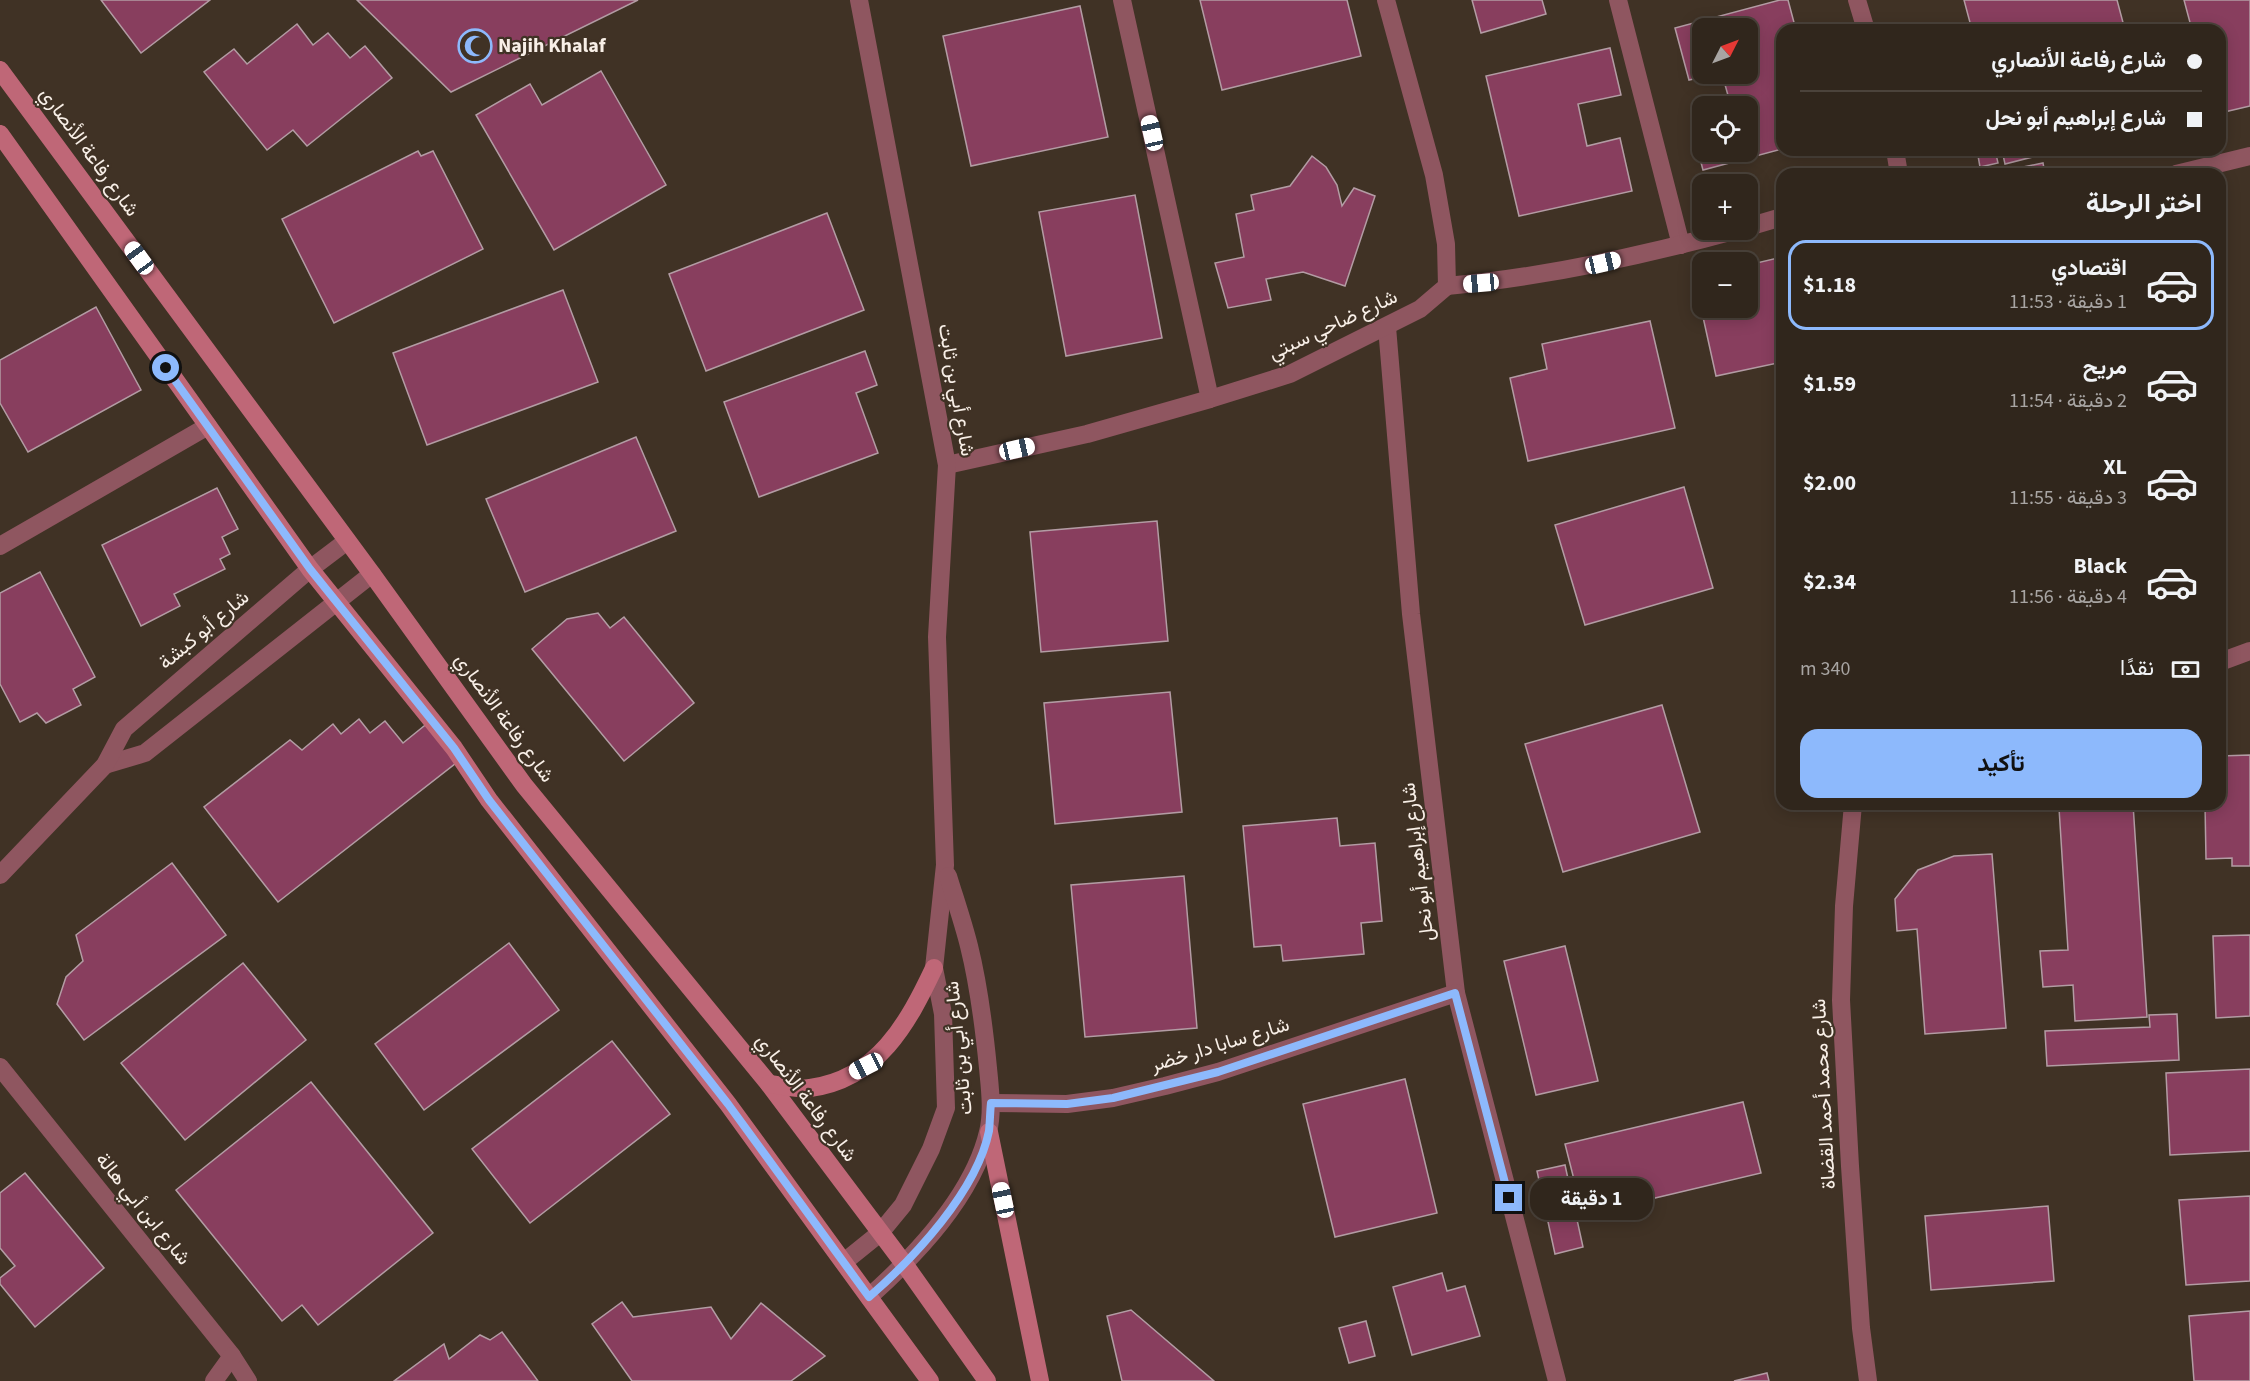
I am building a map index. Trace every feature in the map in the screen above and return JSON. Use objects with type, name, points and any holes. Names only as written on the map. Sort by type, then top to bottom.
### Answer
[{"type":"street","name":"شارع أبي بن ثابت","points":[[844,1262],[880,1233],[903,1205],[931,1149],[946,1108],[943,1014],[934,968],[945,866],[936,637],[947,465],[859,0]]},
{"type":"street","points":[[1122,0],[1210,399]]},
{"type":"street","points":[[1386,0],[1434,175],[1446,244],[1447,286],[1498,282],[1584,267],[1700,240]]},
{"type":"street","points":[[1618,0],[1681,245]]},
{"type":"street","points":[[1857,0],[1864,24]]},
{"type":"street","name":"شارع رفاعة الأنصاري","points":[[0,70],[372,574],[524,785],[769,1084],[905,1265],[987,1381]]},
{"type":"street","points":[[0,134],[310,569],[454,748],[489,800],[728,1104],[930,1381]]},
{"type":"street","points":[[2200,168],[2250,156]]},
{"type":"street","points":[[1758,224],[1776,219]]},
{"type":"street","name":"شارع ضاحي سبتي","points":[[947,465],[1087,434],[1290,374],[1420,309],[1447,286]]},
{"type":"street","name":"شارع إبراهيم أبو نحل","points":[[1387,327],[1411,614],[1455,993],[1557,1381]]},
{"type":"street","points":[[0,546],[208,426]]},
{"type":"street","name":"شارع أبو كبشة","points":[[0,874],[105,765],[124,729],[310,569],[347,541]]},
{"type":"street","name":"شارع أبو كبشة","points":[[105,765],[146,753],[372,574]]},
{"type":"street","points":[[2226,660],[2250,651]]},
{"type":"street","name":"شارع محمد أحمد القضاة","points":[[1852,810],[1844,906],[1840,1000],[1861,1328],[1868,1381]]},
{"type":"street","name":"شارع أبي بن ثابت","points":[[869,1297],[905,1265],[944,1217],[976,1165],[988,1132],[991,1103],[983,1018],[973,967],[945,866]]},
{"type":"street","points":[[769,1084],[810,1088],[839,1080],[866,1066],[896,1038],[918,1002],[934,968]]},
{"type":"street","name":"شارع سابا دار خضر","points":[[991,1103],[1067,1104],[1144,1091],[1218,1072],[1455,993]]},
{"type":"street","name":"شارع ابن أبي هالة","points":[[0,1067],[232,1356],[248,1381]]},
{"type":"street","points":[[988,1132],[1040,1381]]},
{"type":"street","points":[[214,1381],[232,1356]]},
{"type":"building","points":[[101,0],[210,0],[141,53]]},
{"type":"building","name":"Najih Khalaf","points":[[357,0],[638,0],[451,92]]},
{"type":"building","points":[[1200,0],[1347,0],[1361,56],[1222,90]]},
{"type":"building","points":[[1472,0],[1542,0],[1546,14],[1481,33]]},
{"type":"building","points":[[1780,0],[1788,0],[1794,24],[1776,24],[1776,151],[1758,155],[1758,96],[1728,96],[1725,84],[1758,84],[1758,18],[1712,18]]},
{"type":"building","points":[[1964,0],[2117,0],[2123,24],[1970,24]]},
{"type":"building","points":[[2184,0],[2250,0],[2250,106],[2226,112],[2226,24],[2190,24]]},
{"type":"building","points":[[1080,6],[1108,137],[971,166],[943,36]]},
{"type":"building","points":[[1692,23],[1692,79],[1689,80],[1675,28]]},
{"type":"building","points":[[297,24],[313,45],[328,33],[350,58],[365,46],[392,78],[307,146],[293,130],[267,150],[204,72],[234,49],[247,64]]},
{"type":"building","points":[[1610,48],[1621,95],[1578,104],[1587,146],[1620,138],[1632,191],[1519,216],[1486,76]]},
{"type":"building","points":[[601,71],[666,185],[554,250],[476,115],[530,84],[542,105]]},
{"type":"building","points":[[418,151],[421,156],[433,151],[483,249],[334,323],[282,219]]},
{"type":"building","points":[[1312,156],[1326,167],[1337,185],[1342,206],[1354,188],[1375,196],[1345,286],[1303,272],[1266,279],[1271,300],[1228,308],[1215,263],[1244,257],[1236,214],[1254,210],[1251,195],[1290,186]]},
{"type":"building","points":[[1978,156],[1996,156],[1998,163],[1980,167]]},
{"type":"building","points":[[2003,156],[2036,156],[2005,164]]},
{"type":"building","points":[[1701,162],[1733,162],[1703,170]]},
{"type":"building","points":[[2043,163],[2044,168],[2018,168]]},
{"type":"building","points":[[1135,195],[1162,338],[1066,356],[1039,212]]},
{"type":"building","points":[[827,213],[864,310],[706,371],[669,274]]},
{"type":"building","points":[[1776,258],[1776,363],[1716,376],[1703,318],[1758,318],[1758,263]]},
{"type":"building","points":[[563,290],[598,382],[427,445],[393,353]]},
{"type":"building","points":[[96,307],[141,390],[28,452],[0,403],[0,360]]},
{"type":"building","points":[[1650,321],[1675,428],[1528,461],[1510,378],[1547,369],[1542,344]]},
{"type":"building","points":[[865,351],[877,385],[856,393],[878,453],[759,497],[724,402]]},
{"type":"building","points":[[636,437],[676,531],[525,592],[486,499]]},
{"type":"building","points":[[1684,487],[1713,588],[1585,625],[1555,525]]},
{"type":"building","points":[[217,488],[238,529],[222,537],[230,554],[220,559],[225,569],[174,594],[180,606],[141,626],[102,545]]},
{"type":"building","points":[[1157,521],[1168,641],[1041,652],[1030,532]]},
{"type":"building","points":[[40,572],[95,677],[73,689],[81,705],[46,723],[37,713],[20,722],[0,684],[0,593]]},
{"type":"building","points":[[598,613],[610,628],[624,617],[694,703],[624,761],[532,649],[567,619]]},
{"type":"building","points":[[1170,692],[1182,812],[1055,824],[1044,703]]},
{"type":"building","points":[[1662,705],[1700,832],[1563,872],[1525,744]]},
{"type":"building","points":[[359,719],[370,733],[385,721],[403,743],[429,722],[460,760],[278,902],[204,807],[290,740],[302,750],[333,724],[341,734]]},
{"type":"building","points":[[2250,755],[2250,866],[2232,866],[2232,858],[2206,859],[2205,810],[2226,810],[2226,756]]},
{"type":"building","points":[[2059,810],[2133,810],[2147,1017],[2075,1021],[2073,985],[2043,987],[2040,951],[2068,950]]},
{"type":"building","points":[[1337,818],[1340,846],[1375,843],[1382,921],[1361,923],[1364,954],[1283,961],[1281,945],[1254,947],[1243,826]]},
{"type":"building","points":[[1992,854],[2006,1028],[1925,1034],[1917,929],[1897,931],[1895,899],[1918,870],[1954,856]]},
{"type":"building","points":[[172,863],[226,935],[84,1040],[57,1004],[66,977],[83,961],[76,935]]},
{"type":"building","points":[[1184,876],[1197,1028],[1085,1037],[1071,885]]},
{"type":"building","points":[[2250,935],[2250,1016],[2216,1018],[2213,936]]},
{"type":"building","points":[[509,943],[559,1010],[424,1110],[375,1044]]},
{"type":"building","points":[[1565,946],[1598,1081],[1536,1095],[1504,961]]},
{"type":"building","points":[[243,963],[306,1040],[185,1140],[121,1063]]},
{"type":"building","points":[[2177,1014],[2179,1060],[2047,1066],[2045,1031],[2150,1027],[2149,1015]]},
{"type":"building","points":[[612,1041],[670,1114],[530,1223],[472,1149]]},
{"type":"building","points":[[2250,1069],[2250,1151],[2170,1155],[2166,1073]]},
{"type":"building","points":[[1405,1079],[1437,1213],[1335,1237],[1303,1104]]},
{"type":"building","points":[[311,1082],[433,1233],[318,1325],[302,1305],[282,1321],[176,1190]]},
{"type":"building","points":[[1743,1102],[1761,1173],[1583,1215],[1565,1144]]},
{"type":"building","points":[[1565,1165],[1583,1247],[1555,1254],[1537,1171]]},
{"type":"building","points":[[25,1173],[104,1268],[35,1327],[0,1284],[0,1278],[15,1266],[0,1248],[0,1193]]},
{"type":"building","points":[[2250,1196],[2250,1281],[2186,1285],[2179,1200]]},
{"type":"building","points":[[2048,1206],[2054,1281],[1931,1290],[1925,1216]]},
{"type":"building","points":[[1442,1273],[1447,1291],[1465,1286],[1480,1336],[1412,1355],[1393,1287]]},
{"type":"building","points":[[622,1302],[633,1317],[711,1307],[731,1339],[761,1303],[825,1356],[791,1381],[632,1381],[592,1324]]},
{"type":"building","points":[[1131,1310],[1214,1381],[1122,1381],[1107,1316]]},
{"type":"building","points":[[2250,1311],[2250,1381],[2194,1381],[2189,1316]]},
{"type":"building","points":[[1366,1321],[1375,1356],[1349,1363],[1339,1328]]},
{"type":"building","points":[[502,1332],[538,1381],[394,1381],[444,1344],[449,1359],[480,1335],[490,1340]]},
{"type":"building","points":[[1767,1373],[1769,1381],[1734,1381]]},
{"type":"place","name":"Najih Khalaf","points":[[475,46]]},
{"type":"route","points":[[166,368],[310,569],[454,748],[489,800],[728,1104],[869,1297],[905,1265],[961,1192],[976,1165],[988,1132],[991,1103],[1067,1104],[1113,1098],[1165,1086],[1218,1072],[1455,993],[1509,1198]]}]
